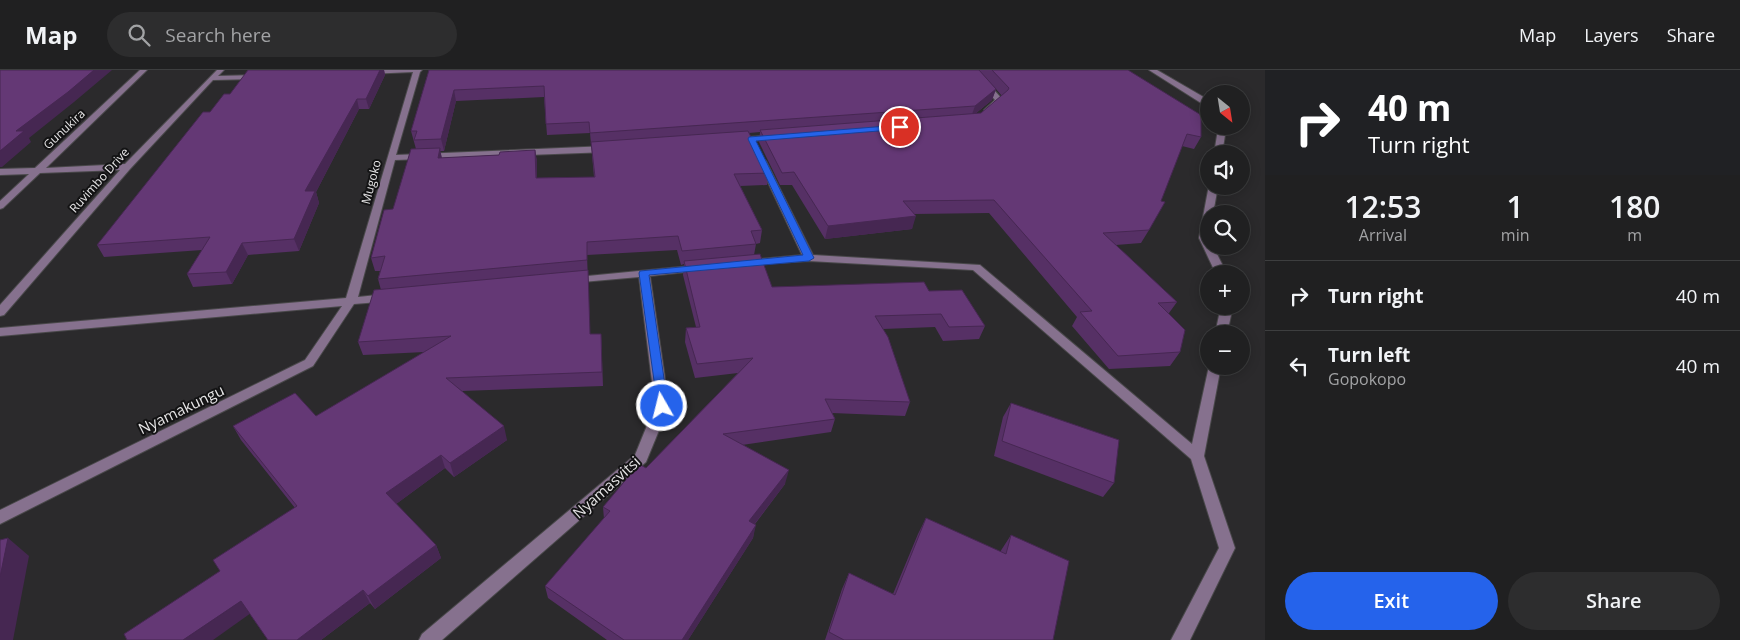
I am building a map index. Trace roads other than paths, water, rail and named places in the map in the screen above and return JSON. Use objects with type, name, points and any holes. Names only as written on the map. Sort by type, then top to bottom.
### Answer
[{"type":"street","name":"Gunukira","points":[[0,206],[144,70]]},
{"type":"street","name":"Ruvimbo Drive","points":[[0,312],[127,167],[211,78],[221,70]]},
{"type":"street","points":[[360,72],[418,70]]},
{"type":"street","name":"Mugoko","points":[[351,301],[390,158],[418,70]]},
{"type":"street","points":[[972,70],[999,100],[980,116]]},
{"type":"street","points":[[1152,70],[1200,99]]},
{"type":"street","points":[[211,78],[265,77]]},
{"type":"street","points":[[722,141],[756,147],[780,136]]},
{"type":"street","points":[[756,147],[809,258]]},
{"type":"street","points":[[390,158],[615,149]]},
{"type":"street","points":[[0,172],[127,167]]},
{"type":"street","points":[[1211,195],[1204,238],[1218,265]]},
{"type":"street","points":[[741,264],[809,258],[976,267],[1197,456]]},
{"type":"street","points":[[556,282],[712,267]]},
{"type":"street","name":"Nyamasvitsi","points":[[428,640],[641,458],[662,406],[644,273]]},
{"type":"street","points":[[0,332],[400,296]]},
{"type":"street","name":"Nyamakungu","points":[[0,517],[310,363],[351,301]]},
{"type":"street","points":[[1180,640],[1227,548],[1197,456],[1213,375]]}]
